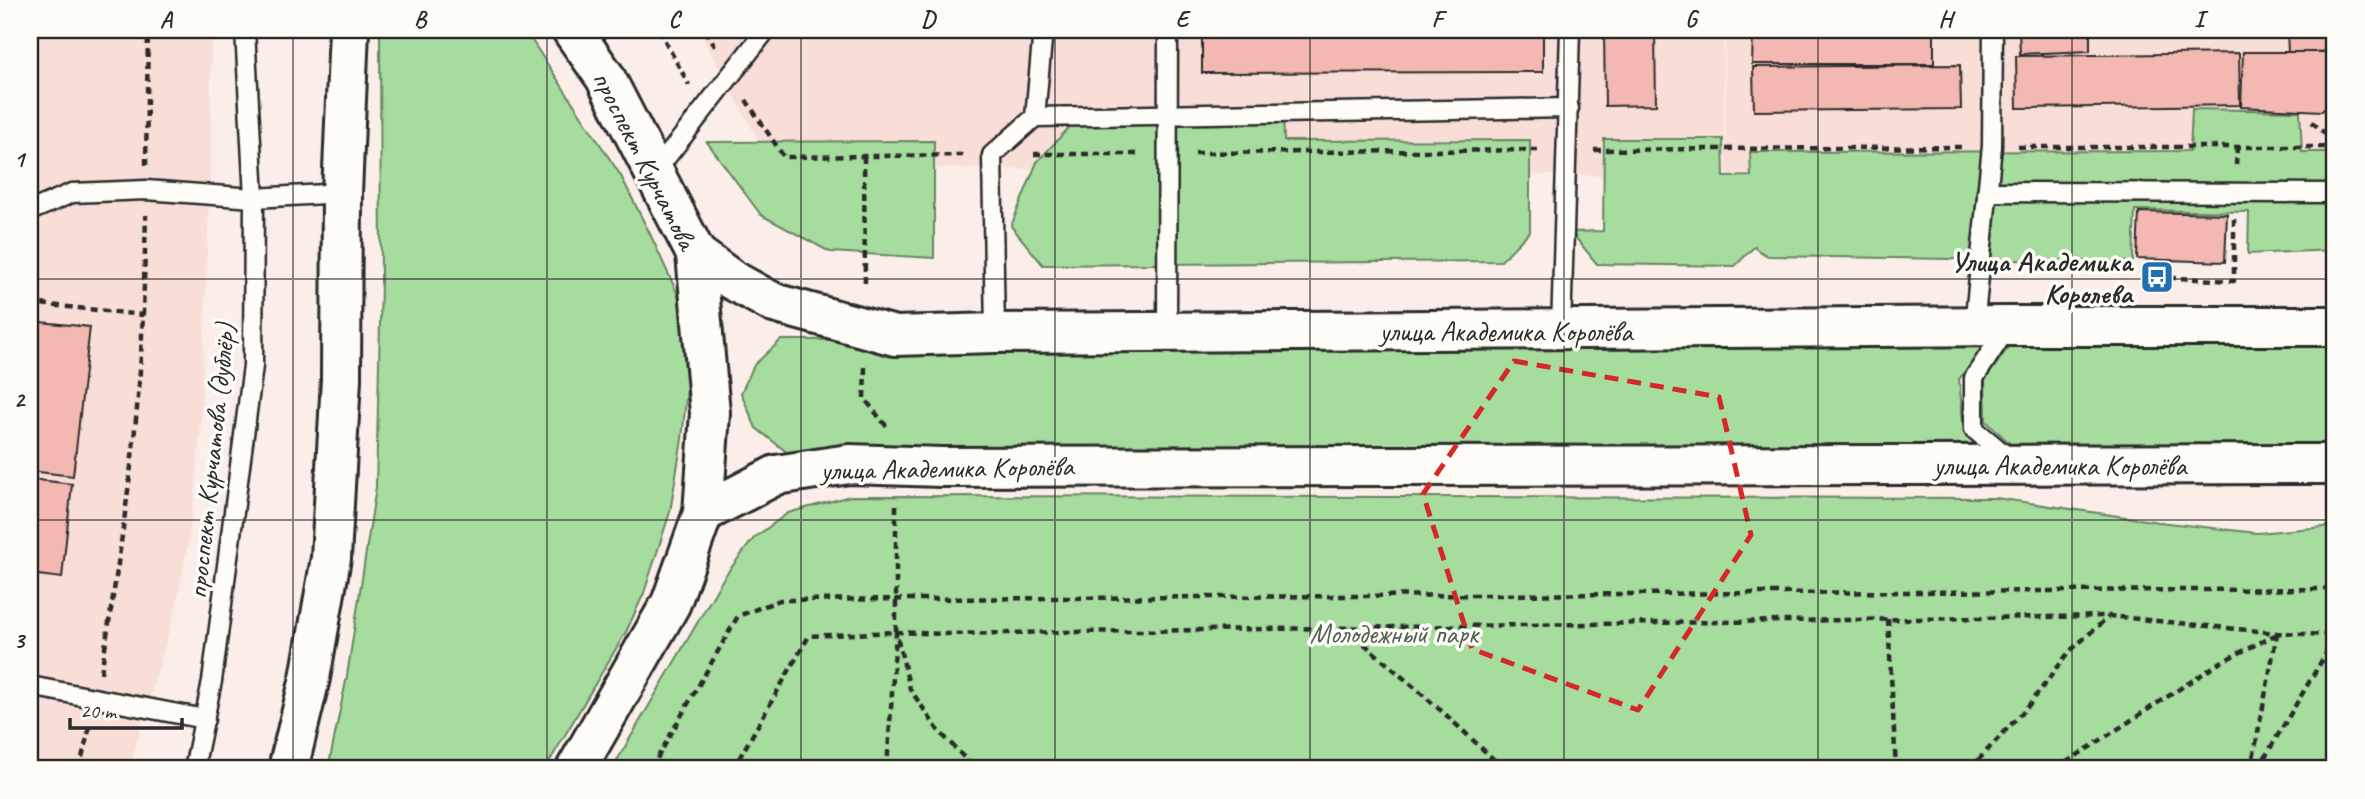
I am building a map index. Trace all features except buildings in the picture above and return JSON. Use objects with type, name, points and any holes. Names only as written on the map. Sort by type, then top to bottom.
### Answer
[{"type":"main road","points":[[288,769],[310,678],[331,558],[341,379],[342,193],[349,30]]},
{"type":"main road","name":"проспект Курчатова","points":[[572,30],[605,76],[696,254],[710,413],[703,513],[671,603],[576,769]]},
{"type":"main road","name":"улица Академика Королёва","points":[[696,254],[732,280],[774,303],[895,336],[1991,326],[2335,326]]},
{"type":"main road","name":"улица Академика Королёва","points":[[703,513],[776,475],[849,464],[2335,464]]},
{"type":"lane","name":"проспект Курчатова (дублёр)","points":[[194,769],[212,681],[253,366],[254,198],[246,30]]},
{"type":"lane","points":[[654,173],[766,30]]},
{"type":"lane","points":[[1035,117],[1043,30]]},
{"type":"lane","points":[[1167,332],[1168,30]]},
{"type":"lane","points":[[1561,331],[1570,30]]},
{"type":"lane","points":[[1993,30],[1992,146],[1987,192],[1991,326],[1974,378],[1974,429],[2015,465]]},
{"type":"lane","points":[[995,333],[992,155],[1035,117],[1569,108]]},
{"type":"lane","points":[[30,211],[72,193],[146,190],[254,198],[342,193]]},
{"type":"lane","points":[[1987,192],[2335,193]]},
{"type":"lane","points":[[30,686],[205,719]]},
{"type":"path","points":[[79,769],[97,699],[121,546],[137,408],[143,315],[148,30]]},
{"type":"path","points":[[659,30],[704,110]]},
{"type":"path","points":[[706,30],[730,75],[785,157],[1546,150]]},
{"type":"path","points":[[2312,122],[2335,142]]},
{"type":"path","points":[[1588,150],[1992,146],[2335,147]]},
{"type":"path","points":[[2157,277],[2234,281],[2237,147]]},
{"type":"path","points":[[864,156],[864,398],[888,429],[896,466],[896,632],[887,769]]},
{"type":"path","points":[[30,303],[143,315]]},
{"type":"path","points":[[651,769],[738,616],[780,600],[2335,589]]},
{"type":"path","points":[[733,769],[809,636],[896,632],[942,634],[2109,616],[2277,634],[2335,636],[2258,769]]},
{"type":"path","points":[[1970,769],[2029,705],[2069,653],[2109,616]]},
{"type":"path","points":[[1888,619],[1896,769]]},
{"type":"path","points":[[1346,627],[1504,769]]},
{"type":"path","points":[[896,632],[909,689],[938,730],[975,769]]},
{"type":"path","points":[[2056,769],[2221,662],[2277,634]]},
{"type":"path","points":[[2251,769],[2277,634]]},
{"type":"highlighted area","points":[[1514,361],[1719,397],[1751,535],[1638,710],[1472,649],[1423,494]]},
{"type":"shaded area","points":[[30,30],[211,30],[211,149],[201,424],[195,494],[175,612],[129,769],[30,769]]},
{"type":"shaded area","points":[[699,30],[1724,30],[1724,177],[772,166]]},
{"type":"shaded area","points":[[1725,30],[2335,30],[2335,170],[1726,174]]},
{"type":"green space","points":[[380,30],[525,30],[621,176],[680,299],[689,368],[682,439],[670,512],[644,593],[627,630],[545,769],[328,769],[347,676],[376,487],[381,282]]},
{"type":"green space","points":[[1089,106],[1283,107],[1284,141],[1530,140],[1530,231],[1501,261],[1043,265],[1011,226],[1037,162]]},
{"type":"green space","points":[[2192,109],[2300,111],[2302,152],[2335,152],[2335,250],[2248,254],[2249,212],[2135,210],[2133,262],[1768,256],[1755,246],[1735,266],[1597,264],[1571,232],[1603,231],[1604,139],[1723,139],[1724,177],[1751,176],[1750,152],[2190,151]]},
{"type":"green space","points":[[934,141],[934,258],[830,252],[761,215],[707,142]]},
{"type":"green space","points":[[1995,336],[1959,379],[1964,432],[1990,455],[788,453],[756,428],[741,393],[754,365],[781,340]]},
{"type":"green space","points":[[2335,336],[2335,453],[2020,453],[1986,421],[1985,380],[2015,338]]},
{"type":"green space","name":"Молодежный парк","points":[[850,496],[1996,498],[2159,522],[2257,533],[2335,526],[2335,769],[612,769],[724,577],[754,538],[788,513]]},
{"type":"place","name":"Улица Академика Королева","points":[[2157,277]]}]
